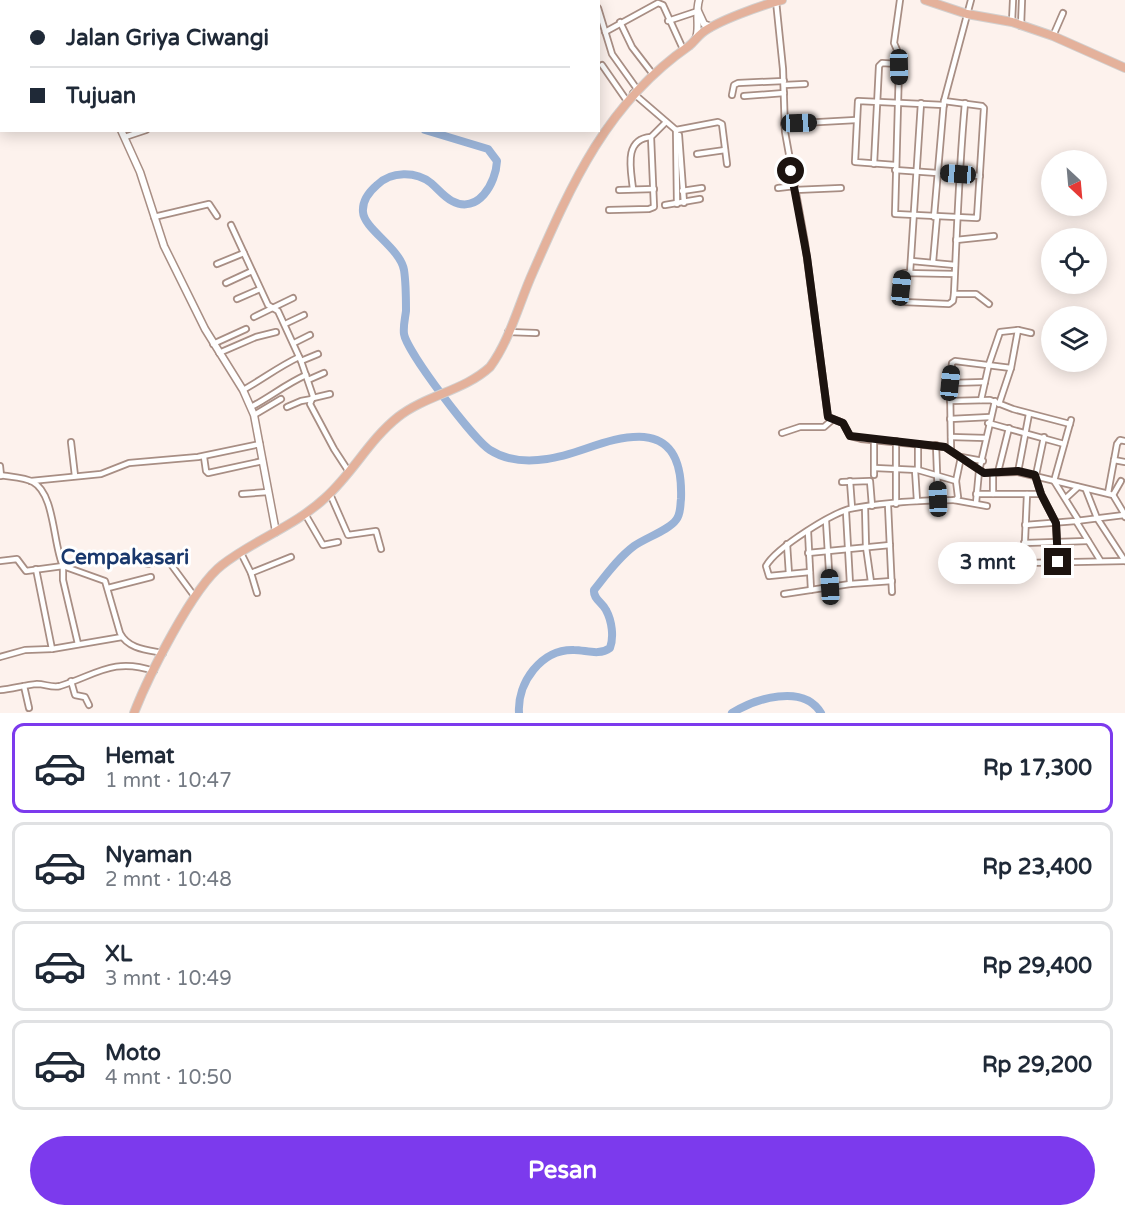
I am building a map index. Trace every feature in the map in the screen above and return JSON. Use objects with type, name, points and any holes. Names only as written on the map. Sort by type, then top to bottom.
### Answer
[{"type":"main road","points":[[926,0],[967,14],[1012,22],[1053,36],[1125,68]]},
{"type":"main road","points":[[134,713],[163,653],[195,597],[214,572],[305,514],[330,494],[350,473],[372,441],[400,416],[420,403],[465,385],[490,368],[573,185],[602,134],[635,91],[652,73],[695,42],[702,33],[779,1]]},
{"type":"street","points":[[897,58],[894,43],[900,0]]},
{"type":"street","points":[[933,262],[937,173],[944,103],[971,0]]},
{"type":"street","points":[[1012,22],[1014,0]]},
{"type":"street","points":[[1021,26],[1022,0]]},
{"type":"street","points":[[779,1],[784,124],[818,331],[827,416],[843,423],[850,436],[951,449],[979,471],[1018,471],[1086,490],[1110,494]]},
{"type":"street","points":[[605,32],[658,3],[663,5],[668,21],[683,50]]},
{"type":"street","points":[[698,7],[705,26],[714,27]]},
{"type":"street","points":[[668,21],[698,7]]},
{"type":"street","points":[[695,42],[698,33],[698,7]]},
{"type":"street","points":[[1053,36],[1063,13]]},
{"type":"street","points":[[600,15],[612,54],[635,91],[677,130],[720,122],[727,164]]},
{"type":"street","points":[[620,22],[632,47],[652,73]]},
{"type":"street","points":[[874,164],[878,100],[879,66],[882,63],[897,64],[900,101],[895,167],[894,213],[956,219],[974,219],[978,216],[984,108],[982,106],[965,103],[944,103],[921,102],[900,101],[878,100],[858,101],[854,161],[874,164],[895,167],[915,171],[980,176]]},
{"type":"street","points":[[602,65],[627,101]]},
{"type":"street","points":[[732,95],[734,85],[738,83],[805,84]]},
{"type":"street","points":[[744,96],[784,93]]},
{"type":"street","points":[[910,273],[921,102]]},
{"type":"street","points":[[955,274],[910,273],[902,275],[899,300],[949,304],[953,301],[955,274],[958,174],[965,103]]},
{"type":"street","points":[[784,124],[856,120]]},
{"type":"street","points":[[633,189],[632,150],[640,140],[651,137],[666,122]]},
{"type":"street","points":[[677,130],[684,203]]},
{"type":"street","points":[[677,130],[677,204]]},
{"type":"street","points":[[122,132],[140,172],[164,246],[213,344],[243,390],[251,407],[276,532]]},
{"type":"street","points":[[125,138],[141,132]]},
{"type":"street","points":[[609,210],[652,209],[655,204],[651,137]]},
{"type":"street","points":[[697,154],[725,150]]},
{"type":"street","points":[[682,191],[702,188]]},
{"type":"street","points":[[778,188],[841,188]]},
{"type":"street","points":[[619,190],[654,189]]},
{"type":"street","points":[[665,205],[700,199]]},
{"type":"street","points":[[153,217],[209,204],[217,216]]},
{"type":"street","points":[[231,225],[268,305],[274,307],[294,343],[313,399],[310,404],[350,473]]},
{"type":"street","points":[[956,240],[994,236]]},
{"type":"street","points":[[218,264],[244,253]]},
{"type":"street","points":[[912,261],[955,265]]},
{"type":"street","points":[[226,283],[252,271]]},
{"type":"street","points":[[237,299],[260,289]]},
{"type":"street","points":[[954,294],[976,294],[989,304]]},
{"type":"street","points":[[254,317],[293,298]]},
{"type":"street","points":[[285,324],[304,315]]},
{"type":"street","points":[[213,344],[246,329]]},
{"type":"street","points":[[976,503],[988,423],[1011,369],[1018,330]]},
{"type":"street","points":[[981,400],[989,364],[1000,332],[1018,330],[1031,333]]},
{"type":"street","points":[[219,353],[256,337],[276,332]]},
{"type":"street","points":[[508,332],[536,333]]},
{"type":"street","points":[[294,343],[310,335]]},
{"type":"street","points":[[243,390],[270,375],[274,369],[318,354]]},
{"type":"street","points":[[951,449],[950,383],[953,362],[989,364],[1011,369]]},
{"type":"street","points":[[251,407],[290,382],[324,373]]},
{"type":"street","points":[[950,383],[985,382]]},
{"type":"street","points":[[287,408],[301,401],[330,394]]},
{"type":"street","points":[[254,415],[281,399]]},
{"type":"street","points":[[950,401],[981,400],[1029,414],[1071,422],[1054,481]]},
{"type":"street","points":[[1018,471],[1029,414]]},
{"type":"street","points":[[950,419],[990,417]]},
{"type":"street","points":[[782,433],[800,427],[824,427],[832,420]]},
{"type":"street","points":[[988,423],[1065,444]]},
{"type":"street","points":[[993,494],[995,472],[1009,428]]},
{"type":"street","points":[[951,437],[986,438]]},
{"type":"street","points":[[1044,437],[1036,475],[1041,494],[1056,523],[1058,562]]},
{"type":"street","points":[[874,440],[874,475]]},
{"type":"street","points":[[896,441],[896,504]]},
{"type":"street","points":[[1025,525],[1125,516],[1110,494],[1119,441],[1125,441]]},
{"type":"street","points":[[71,442],[75,476]]},
{"type":"street","points":[[0,466],[1,476],[31,481],[105,473],[129,463],[204,457],[260,444]]},
{"type":"street","points":[[917,501],[918,444]]},
{"type":"street","points":[[936,446],[938,499]]},
{"type":"street","points":[[204,457],[208,473],[263,461]]},
{"type":"street","points":[[961,457],[983,460]]},
{"type":"street","points":[[954,500],[958,497],[956,481],[961,457]]},
{"type":"street","points":[[1114,460],[1125,462]]},
{"type":"street","points":[[875,468],[917,470],[956,481]]},
{"type":"street","points":[[1111,479],[1123,482]]},
{"type":"street","points":[[31,481],[43,493],[53,522],[63,566],[63,580],[78,644]]},
{"type":"street","points":[[850,481],[852,508]]},
{"type":"street","points":[[842,482],[870,481],[872,506]]},
{"type":"street","points":[[1054,481],[1101,560]]},
{"type":"street","points":[[1110,494],[1123,482]]},
{"type":"street","points":[[1066,498],[1078,487]]},
{"type":"street","points":[[1086,490],[1097,519],[1125,561]]},
{"type":"street","points":[[242,494],[268,492]]},
{"type":"street","points":[[330,494],[348,536],[376,531],[381,549]]},
{"type":"street","points":[[976,494],[1041,494]]},
{"type":"street","points":[[1027,494],[1025,563],[1125,561]]},
{"type":"street","points":[[810,572],[769,576],[766,566],[774,555],[807,531],[852,508],[938,499],[987,506]]},
{"type":"street","points":[[888,505],[892,592]]},
{"type":"street","points":[[865,507],[866,547],[871,582]]},
{"type":"street","points":[[846,512],[846,549],[850,584]]},
{"type":"street","points":[[305,514],[322,545],[338,542]]},
{"type":"street","points":[[826,520],[830,587]]},
{"type":"street","points":[[807,531],[811,590]]},
{"type":"street","points":[[1024,543],[1088,540]]},
{"type":"street","points":[[788,544],[789,574]]},
{"type":"street","points":[[808,554],[890,545]]},
{"type":"street","points":[[241,553],[251,573],[257,593]]},
{"type":"street","points":[[774,555],[788,554]]},
{"type":"street","points":[[251,573],[291,556]]},
{"type":"street","points":[[0,561],[17,559],[25,570],[63,566],[101,578],[108,588],[122,637],[132,646],[163,653]]},
{"type":"street","points":[[148,564],[167,559],[195,597]]},
{"type":"street","points":[[36,569],[52,649]]},
{"type":"street","points":[[108,588],[151,577]]},
{"type":"street","points":[[784,594],[850,584],[892,581]]},
{"type":"street","points":[[0,657],[25,650],[52,649],[122,637]]},
{"type":"street","points":[[0,690],[38,684],[54,687],[98,670],[122,665],[154,671]]},
{"type":"street","points":[[71,681],[75,695],[85,697],[89,705]]},
{"type":"street","points":[[24,686],[29,708]]},
{"type":"waterway","points":[[432,132],[488,149],[497,161],[493,178],[484,194],[470,204],[461,204],[452,201],[425,179],[404,174],[396,175],[383,180],[374,187],[365,200],[363,212],[369,225],[401,262],[406,291],[404,334],[416,358],[442,395],[482,443],[503,456],[525,460],[547,459],[619,439],[644,437],[664,444],[675,459],[680,478],[679,515],[673,524],[628,551],[594,590],[595,596],[610,619],[612,629],[610,648],[597,652],[562,651],[551,655],[533,670],[527,680],[519,702],[519,713]]},
{"type":"waterway","points":[[732,713],[753,703],[778,696],[803,698],[821,713]]},
{"type":"district","name":"Cempakasari","points":[[125,557]]},
{"type":"route","points":[[791,171],[807,257],[828,417],[843,423],[850,436],[945,447],[951,449],[976,470],[984,473],[1018,471],[1035,475],[1041,494],[1056,523],[1058,562]]}]
